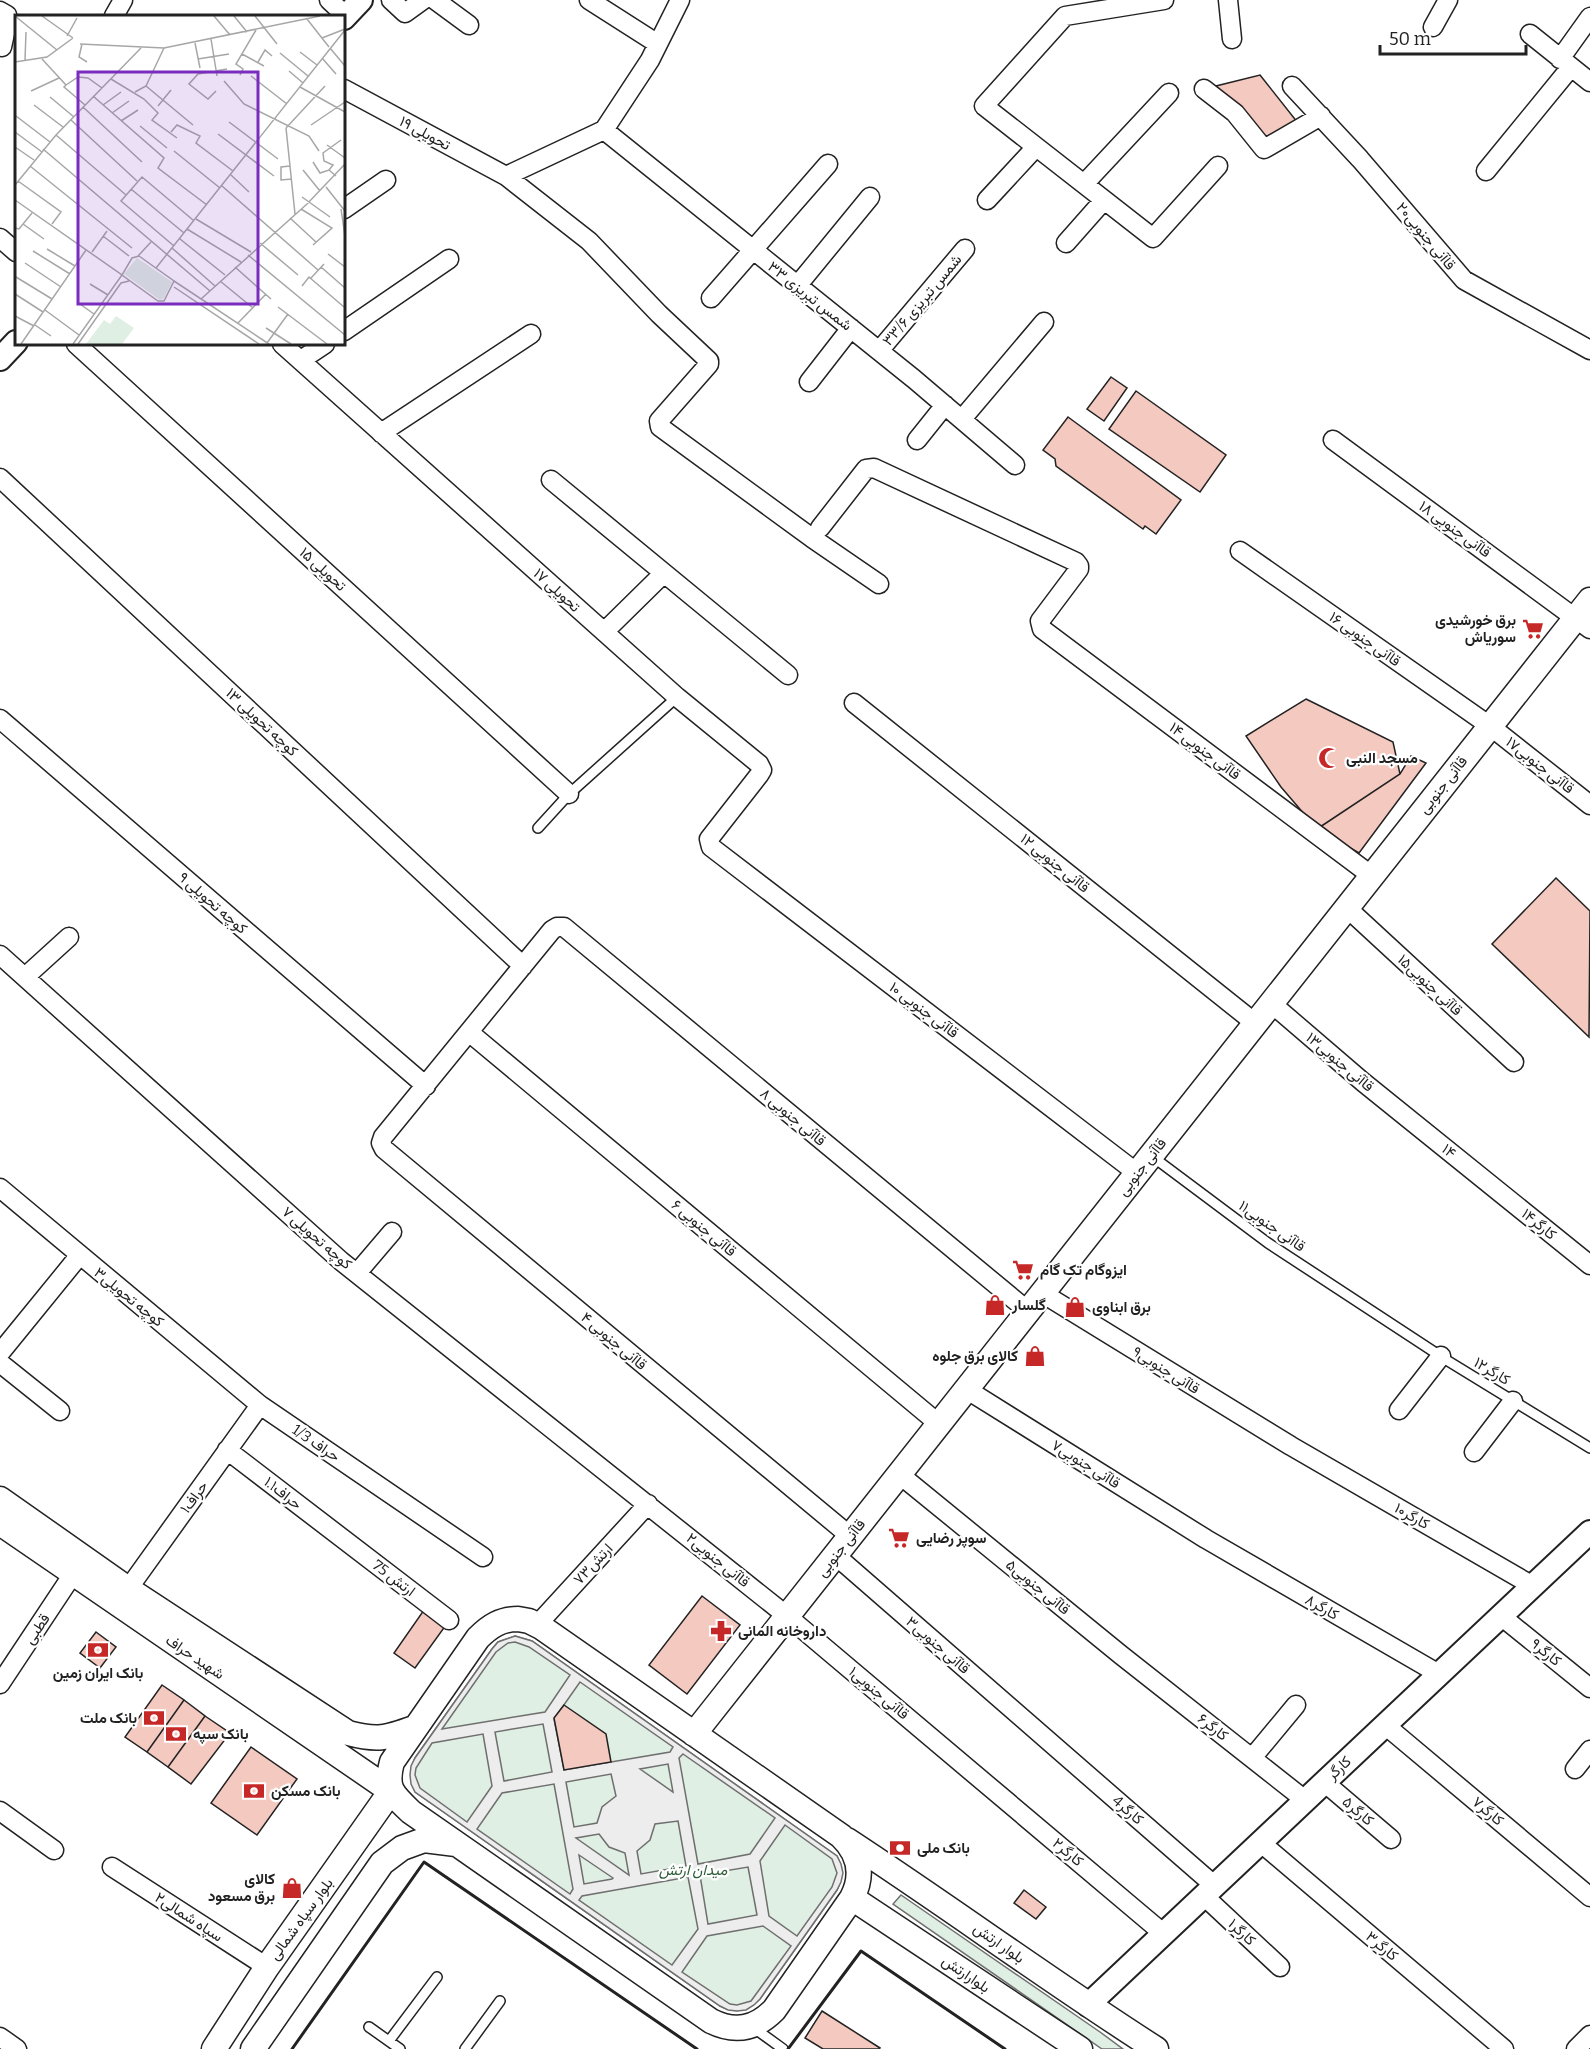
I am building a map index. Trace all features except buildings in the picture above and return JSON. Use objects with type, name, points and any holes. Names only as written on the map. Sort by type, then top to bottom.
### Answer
[{"type":"main road","name":"قاآنی جنوبی","points":[[694,1734],[1490,726],[1585,615]]},
{"type":"main road","points":[[0,1499],[128,1589],[276,1699],[348,1733],[369,1739],[387,1737],[414,1728]]},
{"type":"main road","name":"شهید حراف","points":[[0,1523],[73,1574],[276,1699],[391,1791]]},
{"type":"main road","points":[[515,1619],[537,1625],[851,1845],[858,1858],[860,1872],[858,1887],[774,2010],[765,2019],[752,2026],[737,2029],[723,2027],[711,2021],[411,1812],[391,1791],[388,1777],[392,1762],[478,1638],[487,1628],[500,1621],[515,1619]]},
{"type":"main road","name":"بلوار سپاه شمالی","points":[[214,2049],[267,1967],[391,1791]]},
{"type":"main road","name":"بلوار ارتش","points":[[841,1836],[1156,2049]]},
{"type":"main road","points":[[254,2049],[382,1863],[402,1848],[424,1840],[458,1845]]},
{"type":"main road","points":[[355,1844],[365,1841],[376,1843],[381,1852],[382,1863]]},
{"type":"main road","name":"بلوارارتش","points":[[852,1898],[1080,2049]]},
{"type":"street","points":[[115,15],[123,0]]},
{"type":"street","points":[[329,0],[350,11]]},
{"type":"street","points":[[391,0],[405,13],[423,0]]},
{"type":"street","points":[[435,0],[469,25]]},
{"type":"street","points":[[589,0],[658,44]]},
{"type":"street","points":[[506,176],[603,130],[650,60],[680,0]]},
{"type":"street","points":[[1164,0],[1065,16],[984,106],[1153,238],[1218,166]]},
{"type":"street","points":[[1228,0],[1232,39]]},
{"type":"street","points":[[1433,27],[1448,0]]},
{"type":"street","points":[[0,11],[7,15],[8,19],[6,50]]},
{"type":"street","points":[[1486,171],[1565,63],[1590,17]]},
{"type":"street","points":[[1530,34],[1590,82]]},
{"type":"street","name":"۲۰قاآنی جنوبی","points":[[1292,86],[1360,159],[1464,280],[1590,350]]},
{"type":"street","points":[[1204,88],[1235,113],[1264,149],[1320,116]]},
{"type":"street","name":"تحویلی ۱۹","points":[[345,90],[506,176],[589,241],[659,314],[709,361],[709,364],[659,421],[660,426],[879,584]]},
{"type":"street","points":[[1084,184],[1169,93]]},
{"type":"street","name":"شمس تبریزی ۳۳","points":[[603,130],[851,328],[1015,465]]},
{"type":"street","points":[[987,200],[1036,147]]},
{"type":"street","points":[[711,298],[828,164]]},
{"type":"street","points":[[345,208],[386,180]]},
{"type":"street","points":[[797,286],[870,197]]},
{"type":"street","points":[[1066,243],[1104,200]]},
{"type":"street","points":[[0,238],[15,251]]},
{"type":"street","name":"شمس تبریزی ۳۳/۶","points":[[879,351],[965,249]]},
{"type":"street","points":[[345,330],[449,260]]},
{"type":"street","points":[[962,419],[1044,322]]},
{"type":"street","points":[[809,382],[851,328]]},
{"type":"street","points":[[381,433],[531,334]]},
{"type":"street","points":[[0,359],[15,343]]},
{"type":"street","name":"تحویلی ۱۵","points":[[77,345],[569,794]]},
{"type":"street","name":"تحویلی ۱۷","points":[[283,345],[677,697],[759,764],[762,770],[709,839],[711,847]]},
{"type":"street","points":[[301,360],[324,345]]},
{"type":"street","points":[[917,440],[945,405]]},
{"type":"street","name":"قاآنی جنوبی ۱۸","points":[[1334,440],[1585,615]]},
{"type":"street","name":"قاآنی جنوبی ۱۴","points":[[820,528],[866,469],[874,468],[1076,562],[1079,569],[1040,621],[1042,629],[1371,876]]},
{"type":"street","name":"کوچه تحویلی ۱۳","points":[[0,478],[523,966]]},
{"type":"street","points":[[551,480],[788,675]]},
{"type":"street","name":"قاآنی جنوبی ۱۶","points":[[1240,551],[1490,726]]},
{"type":"street","points":[[604,632],[663,574]]},
{"type":"street","name":"قاآنی جنوبی ۱۲","points":[[854,703],[1255,1023]]},
{"type":"street","name":"کوچه تحویلی ۹","points":[[0,719],[426,1086]]},
{"type":"street","name":"قاآنی جنوبی۱۷","points":[[1490,726],[1590,805]]},
{"type":"street","name":"قاآنی جنوبی ۱۰","points":[[711,847],[1144,1164]]},
{"type":"street","name":"قاآنی جنوبی۱۵","points":[[1346,907],[1514,1062]]},
{"type":"street","name":"قاآنی جنوبی ۸","points":[[523,966],[552,930],[564,927],[1035,1302]]},
{"type":"street","points":[[25,977],[69,937]]},
{"type":"street","name":"کوچه تحویلی ۷","points":[[0,955],[357,1273],[648,1504]]},
{"type":"street","points":[[426,1086],[523,966]]},
{"type":"street","name":"قاآنی جنوبی۱۳","points":[[1271,1004],[1410,1119]]},
{"type":"street","name":"قاآنی جنوبی ۶","points":[[470,1032],[939,1424]]},
{"type":"street","name":"قاآنی جنوبی ۴","points":[[426,1086],[383,1137],[381,1143],[384,1149],[843,1546]]},
{"type":"street","name":"۱۴","points":[[1410,1119],[1488,1182]]},
{"type":"street","name":"کارگر۱۴","points":[[1488,1182],[1590,1265]]},
{"type":"street","name":"کوچه تحویلی۳","points":[[0,1188],[260,1405]]},
{"type":"street","points":[[357,1273],[392,1232]]},
{"type":"street","points":[[0,1353],[79,1256]]},
{"type":"street","name":"قاآنی جنوبی۹","points":[[1035,1302],[1291,1446]]},
{"type":"street","points":[[1399,1410],[1441,1356]]},
{"type":"street","points":[[0,1363],[60,1411]]},
{"type":"street","name":"قاآنی جنوبی۷","points":[[966,1389],[1206,1539]]},
{"type":"street","points":[[1474,1452],[1513,1401]]},
{"type":"street","name":"حراف۱","points":[[128,1589],[260,1405]]},
{"type":"street","name":"1/3 حراف","points":[[260,1405],[483,1557]]},
{"type":"street","name":"کارگر۱۰","points":[[1291,1446],[1533,1586]]},
{"type":"street","name":"حراف۱.۱","points":[[227,1450],[338,1536]]},
{"type":"street","name":"قاآنی جنوبی۵","points":[[899,1474],[1121,1655]]},
{"type":"street","name":"۲قاآنی جنوبی","points":[[648,1504],[787,1616]]},
{"type":"street","name":"ارتش۷۳","points":[[537,1625],[648,1504]]},
{"type":"street","name":"کارگر","points":[[1088,2005],[1590,1532]]},
{"type":"street","name":"75 ارتش","points":[[338,1536],[449,1620]]},
{"type":"street","name":"کارگر۸","points":[[1206,1539],[1439,1674]]},
{"type":"street","name":"قاآنی جنوبی۳","points":[[843,1546],[1041,1734]]},
{"type":"street","name":"قطبی","points":[[0,1684],[73,1574]]},
{"type":"street","name":"قاآنی جنوبی۱","points":[[787,1616],[972,1771]]},
{"type":"street","name":"کارگر۹","points":[[1501,1616],[1590,1688]]},
{"type":"street","name":"کارگر۶","points":[[1121,1655],[1305,1800]]},
{"type":"street","points":[[1252,1758],[1296,1705]]},
{"type":"street","name":"کارگر۷","points":[[1385,1725],[1590,1897]]},
{"type":"street","name":"4کارگر","points":[[1041,1734],[1210,1891]]},
{"type":"street","points":[[1575,1769],[1590,1750]]},
{"type":"street","name":"کارگر۲","points":[[972,1771],[1164,1934]]},
{"type":"street","name":"کارگر۵","points":[[1324,1782],[1391,1839]]},
{"type":"street","points":[[0,1810],[54,1850]]},
{"type":"street","name":"کارگر۳","points":[[1260,1842],[1503,2049]]},
{"type":"street","name":"سپاه شمالی۲","points":[[112,1867],[267,1967]]},
{"type":"street","name":"کارگر۱","points":[[1210,1891],[1280,1967]]},
{"type":"street","points":[[1576,2049],[1590,2035]]},
{"type":"street","points":[[0,2037],[17,2049]]},
{"type":"lane","points":[[538,828],[569,794],[677,697]]},
{"type":"lane","name":"قاآنی جنوبی۱۱","points":[[1144,1164],[1380,1317]]},
{"type":"lane","name":"کارگر۱۲","points":[[1380,1317],[1590,1448]]},
{"type":"lane","points":[[389,2041],[437,1977]]},
{"type":"lane","points":[[465,2049],[500,2001]]},
{"type":"lane","points":[[752,2026],[783,2049]]},
{"type":"lane","points":[[369,2027],[400,2049]]},
{"type":"green space","name":"میدان ارتش","points":[[515,1636],[532,1641],[837,1856],[842,1873],[837,1890],[760,1999],[751,2006],[742,2010],[731,2010],[720,2006],[415,1792],[410,1775],[415,1758],[492,1649],[498,1642]]},
{"type":"green space","points":[[901,1895],[1123,2049],[1102,2049],[893,1904]]},
{"type":"shaded area","points":[[515,1636],[532,1641],[837,1856],[843,1873],[837,1890],[754,2005],[746,2010],[737,2011],[720,2006],[415,1792],[410,1775],[415,1758],[498,1642]],"holes":[[[515,1642],[529,1647],[570,1675],[545,1712],[442,1729],[496,1652],[508,1643]],[[580,1682],[673,1747],[670,1752],[564,1770],[554,1719]],[[543,1724],[552,1772],[504,1781],[495,1732]],[[483,1734],[492,1786],[467,1822],[420,1788],[415,1775],[416,1768],[432,1743]],[[683,1754],[775,1818],[750,1854],[698,1864],[679,1758]],[[668,1764],[673,1792],[640,1769]],[[611,1774],[616,1796],[602,1807],[597,1823],[574,1827],[566,1782]],[[554,1784],[573,1889],[570,1894],[477,1829],[502,1793]],[[678,1821],[686,1866],[641,1874],[637,1851],[650,1840],[655,1824]],[[785,1825],[832,1859],[837,1873],[832,1887],[797,1936],[769,1916],[760,1861]],[[599,1834],[609,1847],[625,1853],[629,1875],[576,1838]],[[579,1855],[613,1878],[584,1884]],[[748,1867],[757,1915],[708,1924],[700,1875]],[[688,1877],[698,1929],[672,1965],[579,1900],[582,1896]],[[763,1926],[791,1946],[751,2001],[737,2005],[730,2004],[682,1972],[707,1936]]]},
{"type":"wall","points":[[292,2049],[424,1862],[697,2049]]},
{"type":"wall","points":[[788,2049],[861,1951],[1005,2049]]},
{"type":"place","name":"برق خورشیدی سوریاش","points":[[1533,629]]},
{"type":"place","name":"مسجد النبی","points":[[1329,758]]},
{"type":"place","name":"ایزوگام تک گام","points":[[1023,1270]]},
{"type":"place","name":"گلسار","points":[[995,1305]]},
{"type":"place","name":"برق ابناوی","points":[[1075,1307]]},
{"type":"place","name":"کالای برق جلوه","points":[[1035,1356]]},
{"type":"place","name":"سوپر رضایی","points":[[899,1538]]},
{"type":"place","name":"داروخانه المانی","points":[[721,1631]]},
{"type":"place","name":"بانک ایران زمین","points":[[98,1650]]},
{"type":"place","name":"بانک ملت","points":[[154,1718]]},
{"type":"place","name":"بانک سپه","points":[[176,1734]]},
{"type":"place","name":"بانک مسکن","points":[[254,1791]]},
{"type":"place","name":"بانک ملی","points":[[900,1848]]},
{"type":"place","name":"کالای برق مسعود","points":[[292,1888]]}]
